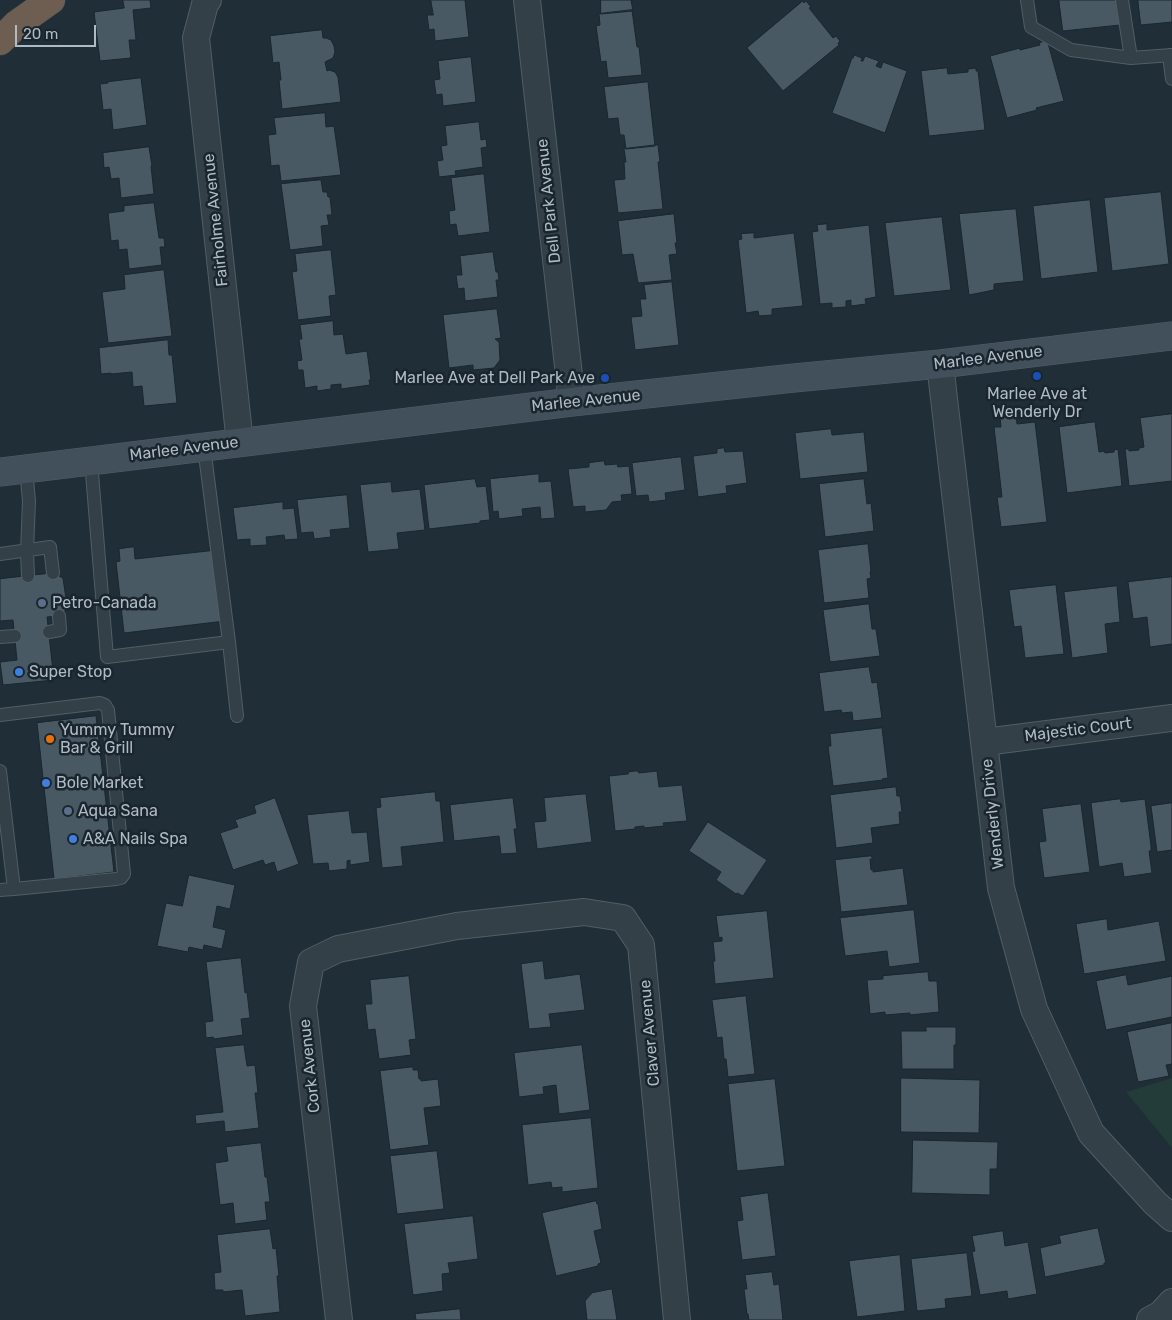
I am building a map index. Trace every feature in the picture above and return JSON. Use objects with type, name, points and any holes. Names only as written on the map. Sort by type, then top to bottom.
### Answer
[{"type":"highway","points":[[0,41],[17,24],[51,0]]},
{"type":"street","name":"Fairholme Avenue","points":[[208,0],[205,4],[196,38],[240,443]]},
{"type":"street","name":"Dell Park Avenue","points":[[527,0],[572,402]]},
{"type":"street","name":"Marlee Avenue","points":[[13,470],[572,402],[940,364],[1172,336]]},
{"type":"street","name":"Wenderly Drive","points":[[940,364],[1001,888],[1034,1009],[1091,1133],[1155,1203],[1172,1218]]},
{"type":"street","name":"Majestic Court","points":[[984,742],[1172,718]]},
{"type":"street","name":"Claver Avenue","points":[[456,926],[584,912],[623,918],[641,944],[676,1320]]},
{"type":"street","name":"Cork Avenue","points":[[338,1320],[303,1006],[310,962],[338,949],[456,926]]},
{"type":"street","points":[[1150,1320],[1161,1314],[1172,1302]]},
{"type":"lane","points":[[1027,0],[1031,27],[1071,50],[1131,58],[1170,55],[1172,79]]},
{"type":"lane","points":[[1122,0],[1131,58]]},
{"type":"lane","points":[[204,447],[237,716]]},
{"type":"lane","points":[[91,461],[107,657],[229,642]]},
{"type":"lane","points":[[13,470],[29,501],[28,576]]},
{"type":"lane","points":[[0,554],[50,547],[53,573]]},
{"type":"lane","points":[[48,632],[60,630],[59,616]]},
{"type":"lane","points":[[0,637],[15,636]]},
{"type":"lane","points":[[0,715],[100,703],[105,706],[108,710],[124,874],[122,878],[116,879],[0,890]]},
{"type":"lane","points":[[0,771],[14,889]]},
{"type":"green space","points":[[1172,1078],[1172,1148],[1126,1092]]},
{"type":"building","points":[[123,0],[150,0],[151,8],[133,10],[136,40],[129,40],[131,58],[100,61],[94,12],[124,8]]},
{"type":"building","points":[[431,0],[465,0],[469,37],[435,41],[434,29],[429,30],[427,15],[433,15]]},
{"type":"building","points":[[601,0],[631,0],[633,11],[601,14]]},
{"type":"building","points":[[1059,0],[1117,0],[1120,25],[1063,31]]},
{"type":"building","points":[[1138,0],[1172,0],[1172,22],[1141,25]]},
{"type":"building","points":[[803,1],[804,3],[806,1],[811,7],[809,8],[833,38],[836,36],[840,41],[839,45],[783,91],[747,48]]},
{"type":"building","points":[[632,10],[642,75],[608,78],[606,61],[601,62],[596,26],[600,25],[599,14]]},
{"type":"building","points":[[322,30],[323,38],[331,40],[334,46],[333,58],[325,62],[327,71],[335,72],[338,77],[341,102],[282,109],[279,62],[273,63],[270,36]]},
{"type":"building","points":[[1046,41],[1064,101],[1007,118],[990,56],[1040,45],[1039,43]]},
{"type":"building","points":[[854,55],[862,58],[861,61],[863,61],[865,56],[879,61],[876,66],[881,68],[883,62],[907,71],[885,133],[832,113]]},
{"type":"building","points":[[471,57],[476,102],[443,106],[442,94],[436,95],[434,80],[440,79],[438,61]]},
{"type":"building","points":[[947,68],[948,74],[968,72],[968,69],[976,68],[976,71],[978,71],[985,130],[929,136],[921,71]]},
{"type":"building","points":[[141,78],[147,125],[113,130],[111,109],[103,110],[100,84]]},
{"type":"building","points":[[648,82],[655,146],[626,149],[624,135],[620,135],[618,118],[608,119],[604,87]]},
{"type":"building","points":[[325,113],[326,127],[334,126],[341,175],[281,181],[279,165],[271,166],[268,135],[276,134],[274,118]]},
{"type":"building","points":[[479,122],[481,140],[486,139],[487,147],[481,148],[483,167],[455,171],[456,175],[439,177],[437,161],[443,160],[441,146],[447,145],[445,126]]},
{"type":"building","points":[[658,145],[663,209],[618,213],[614,180],[625,179],[624,162],[626,162],[624,149]]},
{"type":"building","points":[[149,147],[154,194],[121,198],[119,178],[111,179],[109,167],[104,168],[103,153]]},
{"type":"building","points":[[484,174],[490,232],[458,236],[456,224],[450,225],[449,211],[455,210],[451,178]]},
{"type":"building","points":[[321,180],[323,192],[327,192],[328,197],[330,197],[332,215],[327,215],[329,225],[321,226],[323,246],[290,250],[281,184]]},
{"type":"building","points":[[1161,192],[1169,264],[1112,271],[1104,198]]},
{"type":"building","points":[[1090,200],[1098,272],[1041,279],[1033,206]]},
{"type":"building","points":[[154,203],[159,238],[164,238],[165,247],[160,247],[162,265],[129,269],[127,249],[119,250],[118,240],[111,241],[108,213],[124,211],[124,206]]},
{"type":"building","points":[[1016,209],[1024,281],[994,284],[994,290],[969,295],[959,214]]},
{"type":"building","points":[[674,214],[677,254],[669,255],[672,280],[638,283],[633,254],[622,255],[618,221]]},
{"type":"building","points":[[942,217],[951,290],[894,296],[885,223]]},
{"type":"building","points":[[827,224],[827,230],[869,225],[876,297],[865,299],[866,304],[851,306],[851,300],[846,301],[846,307],[832,308],[832,303],[820,304],[812,232],[818,231],[817,225]]},
{"type":"building","points":[[754,233],[754,238],[794,233],[803,306],[772,309],[772,315],[759,316],[758,311],[746,313],[738,240],[742,239],[741,234]]},
{"type":"building","points":[[331,250],[336,295],[329,296],[331,316],[298,320],[292,272],[297,271],[295,254]]},
{"type":"building","points":[[493,252],[499,280],[496,280],[498,297],[465,301],[464,288],[458,289],[456,275],[462,275],[460,256]]},
{"type":"building","points":[[164,270],[172,336],[108,343],[102,292],[125,289],[124,275]]},
{"type":"building","points":[[672,282],[679,345],[635,350],[631,317],[642,316],[640,299],[646,299],[644,285]]},
{"type":"building","points":[[497,309],[501,338],[495,339],[499,342],[500,360],[494,368],[473,370],[473,365],[449,368],[443,315]]},
{"type":"building","points":[[333,321],[334,335],[343,334],[346,354],[367,351],[370,385],[341,389],[341,384],[331,385],[331,389],[317,391],[317,386],[305,388],[303,370],[298,370],[297,361],[302,360],[299,339],[302,339],[300,325]]},
{"type":"building","points":[[168,340],[169,355],[172,355],[177,403],[144,406],[142,386],[133,387],[132,372],[101,374],[99,348]]},
{"type":"building","points":[[1172,414],[1172,481],[1129,486],[1125,449],[1129,449],[1129,451],[1139,450],[1139,448],[1144,447],[1140,418]]},
{"type":"building","points":[[1016,415],[1017,424],[1035,422],[1047,522],[1001,527],[997,497],[1002,497],[994,427],[1001,427],[1000,417]]},
{"type":"building","points":[[1095,422],[1099,452],[1114,452],[1114,450],[1118,449],[1122,486],[1067,493],[1059,427]]},
{"type":"building","points":[[831,429],[832,435],[864,432],[868,472],[800,479],[795,433]]},
{"type":"building","points":[[724,448],[725,452],[743,451],[747,483],[726,486],[727,493],[698,497],[693,456],[717,453],[717,449]]},
{"type":"building","points":[[681,457],[685,490],[665,493],[666,500],[649,502],[648,495],[636,496],[632,463]]},
{"type":"building","points":[[604,461],[605,465],[629,466],[632,494],[621,495],[622,501],[612,502],[606,510],[585,512],[585,506],[573,507],[568,469],[589,467],[589,463]]},
{"type":"building","points":[[539,474],[539,482],[551,481],[555,518],[541,519],[540,507],[522,509],[523,516],[499,519],[498,511],[493,512],[490,479]]},
{"type":"building","points":[[475,479],[477,487],[486,486],[490,520],[480,521],[480,523],[429,529],[424,485]]},
{"type":"building","points":[[864,479],[867,504],[871,503],[874,531],[825,537],[819,484]]},
{"type":"building","points":[[391,482],[392,492],[420,489],[425,530],[397,533],[399,549],[368,552],[360,485]]},
{"type":"building","points":[[347,495],[350,528],[330,530],[331,537],[314,539],[313,532],[301,533],[297,500]]},
{"type":"building","points":[[283,502],[283,509],[294,508],[298,539],[285,540],[284,535],[266,537],[267,545],[250,546],[250,539],[237,540],[233,508]]},
{"type":"building","points":[[868,544],[871,571],[871,578],[867,579],[869,598],[824,603],[818,550]]},
{"type":"building","points":[[134,547],[135,559],[217,550],[225,621],[124,633],[116,562],[120,561],[119,549]]},
{"type":"building","points":[[53,573],[63,578],[67,606],[66,610],[59,616],[47,617],[54,680],[3,685],[0,662],[17,660],[13,620],[0,621],[0,579]]},
{"type":"building","points":[[1172,577],[1172,644],[1150,647],[1147,617],[1133,619],[1128,582]]},
{"type":"building","points":[[1056,585],[1064,654],[1025,658],[1021,626],[1014,627],[1009,590]]},
{"type":"building","points":[[1117,586],[1120,622],[1105,624],[1108,653],[1072,658],[1064,592]]},
{"type":"building","points":[[869,604],[872,629],[876,629],[880,656],[830,662],[823,610]]},
{"type":"building","points":[[869,667],[872,683],[877,682],[882,718],[853,721],[852,712],[842,713],[841,710],[824,712],[819,673]]},
{"type":"building","points":[[96,716],[114,872],[54,879],[37,723]]},
{"type":"building","points":[[882,728],[888,778],[833,786],[828,746],[831,746],[830,734]]},
{"type":"building","points":[[637,771],[639,773],[657,771],[659,787],[682,785],[687,821],[663,823],[664,826],[644,828],[644,826],[615,831],[609,776]]},
{"type":"building","points":[[896,787],[897,796],[900,796],[902,812],[899,812],[900,824],[871,828],[873,843],[836,848],[830,795]]},
{"type":"building","points":[[435,792],[436,801],[440,801],[444,842],[401,847],[403,866],[382,868],[376,808],[381,807],[380,798]]},
{"type":"building","points":[[586,794],[592,842],[537,849],[534,822],[546,821],[544,798]]},
{"type":"building","points":[[275,798],[299,864],[277,872],[274,862],[265,865],[263,860],[233,870],[220,833],[238,827],[235,820],[256,813],[254,806]]},
{"type":"building","points":[[513,798],[517,829],[514,829],[517,853],[501,854],[499,836],[454,841],[450,805]]},
{"type":"building","points":[[1120,799],[1121,802],[1145,799],[1151,846],[1151,851],[1149,851],[1152,873],[1124,877],[1122,863],[1099,867],[1091,803]]},
{"type":"building","points":[[1172,803],[1172,850],[1157,852],[1151,806]]},
{"type":"building","points":[[1081,804],[1090,872],[1044,878],[1039,842],[1046,841],[1042,809]]},
{"type":"building","points":[[349,811],[352,833],[367,832],[370,862],[350,865],[350,860],[347,861],[347,869],[329,871],[328,863],[313,864],[307,815]]},
{"type":"building","points":[[708,822],[767,860],[743,896],[736,894],[716,880],[721,872],[689,851]]},
{"type":"building","points":[[871,856],[873,859],[870,859],[871,870],[873,869],[873,872],[903,868],[908,905],[841,912],[835,860]]},
{"type":"building","points":[[189,875],[235,885],[230,909],[217,906],[213,927],[226,930],[222,949],[204,945],[203,950],[189,947],[188,952],[157,946],[166,903],[182,906]]},
{"type":"building","points":[[914,910],[920,963],[889,967],[887,951],[845,956],[840,918]]},
{"type":"building","points":[[767,911],[774,978],[715,984],[713,942],[722,941],[722,937],[719,938],[716,916]]},
{"type":"building","points":[[1107,919],[1108,930],[1159,921],[1166,961],[1084,974],[1076,924]]},
{"type":"building","points":[[241,958],[250,1018],[241,1019],[243,1035],[214,1039],[213,1037],[206,1038],[205,1022],[213,1021],[206,962]]},
{"type":"building","points":[[543,961],[545,979],[580,974],[585,1010],[549,1014],[551,1027],[529,1029],[521,964]]},
{"type":"building","points":[[928,972],[929,981],[937,981],[939,1012],[910,1015],[910,1013],[885,1015],[885,1012],[870,1014],[867,980],[883,979],[883,976]]},
{"type":"building","points":[[1126,975],[1128,985],[1172,976],[1172,1017],[1106,1030],[1096,981]]},
{"type":"building","points":[[409,976],[416,1039],[409,1040],[411,1055],[379,1059],[375,1029],[368,1030],[365,1004],[372,1004],[370,980]]},
{"type":"building","points":[[746,996],[755,1074],[728,1077],[722,1037],[717,1038],[712,1000]]},
{"type":"building","points":[[1172,1023],[1172,1064],[1166,1065],[1169,1076],[1138,1082],[1127,1032]]},
{"type":"building","points":[[926,1027],[956,1027],[954,1069],[902,1069],[901,1031],[926,1031]]},
{"type":"building","points":[[244,1045],[247,1066],[255,1065],[258,1093],[255,1093],[259,1128],[225,1132],[224,1121],[196,1124],[195,1115],[223,1112],[215,1048]]},
{"type":"building","points":[[582,1045],[590,1110],[559,1114],[556,1085],[543,1087],[544,1094],[519,1097],[514,1053]]},
{"type":"building","points":[[413,1067],[413,1070],[418,1070],[421,1081],[438,1079],[441,1106],[424,1108],[429,1145],[390,1150],[380,1071]]},
{"type":"building","points":[[901,1078],[980,1080],[979,1133],[901,1132]]},
{"type":"building","points":[[775,1079],[785,1166],[737,1171],[728,1084]]},
{"type":"building","points":[[591,1118],[598,1188],[562,1192],[562,1187],[552,1188],[551,1182],[528,1185],[522,1125]]},
{"type":"building","points":[[913,1140],[998,1142],[997,1169],[990,1169],[990,1195],[912,1193]]},
{"type":"building","points":[[261,1143],[270,1202],[265,1202],[267,1220],[235,1224],[233,1203],[220,1205],[215,1163],[228,1161],[226,1147]]},
{"type":"building","points":[[437,1151],[444,1209],[397,1214],[390,1156]]},
{"type":"building","points":[[768,1193],[776,1256],[742,1260],[737,1221],[743,1220],[740,1197]]},
{"type":"building","points":[[596,1201],[602,1229],[594,1231],[601,1263],[598,1266],[556,1276],[542,1213]]},
{"type":"building","points":[[473,1216],[478,1259],[448,1263],[450,1273],[442,1274],[443,1291],[413,1295],[404,1224]]},
{"type":"building","points":[[1098,1228],[1106,1263],[1104,1265],[1045,1277],[1040,1248],[1061,1243],[1059,1236]]},
{"type":"building","points":[[270,1229],[273,1249],[276,1248],[280,1312],[245,1316],[242,1290],[223,1292],[223,1290],[215,1290],[214,1273],[221,1272],[217,1235]]},
{"type":"building","points":[[1003,1231],[1005,1246],[1028,1242],[1037,1294],[1008,1299],[1007,1291],[980,1295],[972,1252],[975,1251],[972,1236]]},
{"type":"building","points":[[967,1253],[972,1296],[945,1299],[946,1308],[917,1311],[911,1259]]},
{"type":"building","points":[[900,1255],[905,1311],[857,1317],[849,1261]]},
{"type":"building","points":[[772,1272],[774,1285],[779,1284],[783,1320],[749,1320],[744,1289],[747,1289],[745,1275]]},
{"type":"building","points":[[612,1289],[617,1320],[587,1320],[585,1301],[592,1293]]},
{"type":"building","points":[[460,1309],[461,1320],[416,1320],[415,1314]]},
{"type":"place","name":"Marlee Ave at Wenderly Dr","points":[[1037,376]]},
{"type":"place","name":"Marlee Ave at Dell Park Ave","points":[[605,378]]},
{"type":"place","name":"Petro-Canada","points":[[42,603]]},
{"type":"place","name":"Super Stop","points":[[19,672]]},
{"type":"place","name":"Yummy Tummy Bar & Grill","points":[[50,739]]},
{"type":"place","name":"Bole Market","points":[[46,783]]},
{"type":"place","name":"Aqua Sana","points":[[68,811]]},
{"type":"place","name":"A&A Nails Spa","points":[[73,839]]}]
